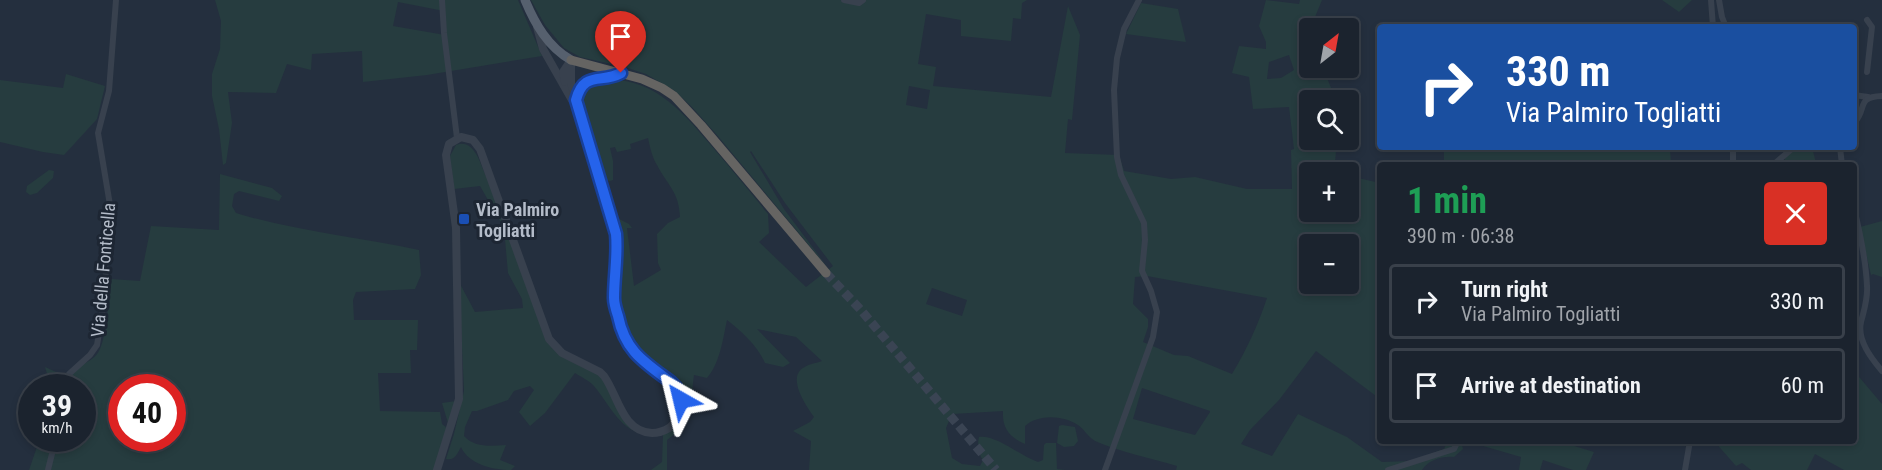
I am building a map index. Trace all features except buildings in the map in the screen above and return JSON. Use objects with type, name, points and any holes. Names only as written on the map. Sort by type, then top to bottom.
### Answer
[{"type":"highway","points":[[571,60],[657,85],[679,102],[826,273]]},
{"type":"main road","points":[[525,0],[534,21],[552,45],[571,60]]},
{"type":"street","name":"Via della Fonticella","points":[[69,374],[90,355],[97,345],[103,308],[110,205],[98,133],[109,91],[116,0]]},
{"type":"street","points":[[442,0],[457,138]]},
{"type":"street","points":[[844,0],[860,3],[863,0]]},
{"type":"street","points":[[1105,470],[1153,337],[1157,312],[1142,271],[1144,223],[1121,176],[1117,157],[1114,90],[1118,58],[1124,29],[1139,0]]},
{"type":"street","points":[[1711,0],[1713,24]]},
{"type":"street","points":[[1719,0],[1725,24]]},
{"type":"street","points":[[1867,20],[1872,27],[1867,72]]},
{"type":"street","points":[[534,21],[543,49],[573,98]]},
{"type":"street","points":[[437,470],[459,399],[456,228],[446,155],[449,144],[457,138],[465,137],[473,140],[480,149],[549,339],[562,353],[604,376],[621,410],[634,427],[646,432],[656,433],[664,430],[676,422],[681,408],[681,400],[676,387],[636,356],[627,343],[620,326],[614,300],[618,255],[616,234],[592,150],[563,72],[571,60]]},
{"type":"street","points":[[573,98],[588,81],[596,77],[614,77],[621,73]]},
{"type":"street","points":[[1857,95],[1882,96]]},
{"type":"street","points":[[1857,119],[1863,103],[1868,97]]},
{"type":"street","points":[[1776,162],[1790,150]]},
{"type":"street","points":[[1857,226],[1867,285],[1860,335],[1882,372]]},
{"type":"street","points":[[1388,470],[1454,449],[1456,444]]},
{"type":"street","points":[[1685,470],[1689,444]]},
{"type":"street","points":[[48,470],[52,452]]},
{"type":"green space","points":[[215,0],[518,0],[542,56],[427,75],[363,82],[362,51],[312,54],[311,70],[287,64],[276,93],[228,92],[232,123],[226,163],[223,165],[212,96],[212,74],[220,49],[221,21]],"holes":[[[398,2],[444,11],[445,35],[393,26]]]},
{"type":"green space","points":[[531,0],[1027,0],[1022,3],[1021,19],[1013,18],[1011,41],[961,36],[961,20],[926,14],[918,64],[936,67],[933,86],[1051,97],[1068,6],[1080,35],[1072,120],[1068,119],[1065,153],[1119,155],[1124,171],[1171,179],[1195,177],[1247,189],[1292,189],[1291,150],[1294,149],[1289,107],[1253,109],[1249,77],[1232,73],[1239,46],[1266,49],[1266,42],[1259,26],[1266,0],[1299,4],[1300,0],[1322,0],[1315,18],[1299,18],[1299,78],[1327,78],[1332,90],[1299,90],[1299,150],[1336,150],[1335,162],[1299,162],[1299,222],[1359,222],[1359,178],[1377,182],[1377,397],[1316,351],[1279,400],[1250,430],[1241,444],[1272,456],[1298,414],[1347,437],[1382,462],[1411,461],[1444,449],[1446,444],[1462,444],[1463,449],[1454,457],[1432,461],[1422,470],[1176,470],[1177,466],[1095,441],[1078,425],[1065,419],[1051,417],[1030,422],[1025,426],[1025,444],[1015,438],[1005,427],[1003,411],[952,414],[946,428],[952,458],[962,464],[980,466],[983,460],[978,449],[979,437],[1001,442],[1038,462],[1043,460],[1044,445],[1056,443],[1057,469],[1065,470],[809,470],[811,441],[793,431],[810,422],[814,417],[800,392],[797,378],[803,368],[822,361],[796,337],[757,329],[790,363],[783,367],[765,363],[744,334],[727,320],[715,365],[707,378],[694,375],[691,411],[684,425],[667,440],[667,470],[651,470],[662,462],[663,435],[638,433],[629,428],[621,422],[592,384],[575,373],[545,413],[530,426],[519,412],[534,390],[530,386],[514,391],[508,400],[472,411],[464,436],[473,443],[489,446],[506,445],[500,460],[515,466],[511,470],[497,469],[476,462],[461,447],[454,458],[446,459],[464,391],[459,282],[475,312],[523,308],[522,299],[508,273],[504,228],[480,186],[454,189],[450,156],[456,145],[462,144],[472,148],[479,159],[547,340],[599,373],[634,428],[663,434],[684,401],[640,356],[624,326],[615,279],[613,216],[632,228],[627,228],[634,286],[661,270],[658,263],[657,234],[668,223],[680,217],[679,208],[675,195],[654,159],[648,138],[630,144],[631,149],[617,152],[615,147],[610,148],[613,180],[607,180],[580,101],[580,95],[589,82],[610,80],[629,82],[646,87],[676,107],[768,214],[769,233],[759,242],[806,287],[833,266],[785,203],[751,151],[784,209],[828,268],[717,135],[675,91],[646,74],[580,57],[564,48],[545,25]],"holes":[[[1289,55],[1294,70],[1281,78],[1267,79],[1269,62]],[[909,86],[930,90],[927,109],[906,105]],[[1147,276],[1267,298],[1252,337],[1232,374],[1188,356],[1174,355],[1143,342],[1148,319],[1133,304],[1135,277]],[[932,288],[967,300],[962,316],[926,304]],[[1142,388],[1210,411],[1210,412],[1195,435],[1133,419]]]},
{"type":"green space","points":[[1662,0],[1692,0],[1679,12]]},
{"type":"green space","points":[[1141,3],[1178,9],[1186,42],[1126,34]]},
{"type":"green space","points":[[66,74],[105,86],[97,119],[64,155],[0,142],[0,80],[63,88]]},
{"type":"green space","points":[[1444,150],[1670,150],[1671,162],[1444,162]]},
{"type":"green space","points":[[1794,150],[1813,150],[1816,162],[1785,162],[1785,158]]},
{"type":"green space","points":[[49,170],[54,171],[53,178],[37,193],[30,195],[26,192],[27,186]]},
{"type":"green space","points":[[220,174],[272,188],[282,196],[279,201],[239,191],[234,194],[232,206],[236,213],[304,229],[419,250],[421,275],[415,289],[356,292],[353,300],[354,320],[418,320],[417,350],[410,350],[411,373],[378,373],[380,411],[440,412],[442,424],[447,428],[435,470],[50,470],[54,452],[96,452],[96,374],[73,374],[78,367],[97,355],[100,349],[106,325],[110,279],[140,281],[151,226],[219,230]]},
{"type":"green space","points":[[1882,221],[1882,277],[1871,275],[1860,227]]},
{"type":"green space","points":[[45,367],[60,374],[47,374]]},
{"type":"green space","points":[[1857,375],[1882,404],[1882,470],[1844,470],[1815,454],[1807,470],[1751,470],[1742,463],[1736,466],[1717,444],[1857,444]]},
{"type":"green space","points":[[456,401],[448,423],[442,403]]},
{"type":"green space","points":[[1059,426],[1075,427],[1078,441],[1074,446],[1064,447],[1057,443]]},
{"type":"green space","points":[[1476,444],[1568,444],[1594,452],[1586,470],[1573,470],[1543,460],[1540,470],[1519,470],[1521,457]]},
{"type":"green space","points":[[35,452],[52,452],[47,470],[29,470]]},
{"type":"tunnel","points":[[826,273],[860,309],[996,470]]},
{"type":"place","name":"Via Palmiro Togliatti","points":[[464,219]]},
{"type":"route","points":[[621,73],[614,77],[596,77],[588,81],[580,89],[576,100],[616,234],[618,255],[614,300],[620,326],[627,343],[636,356],[671,382],[676,387],[681,400]]}]
